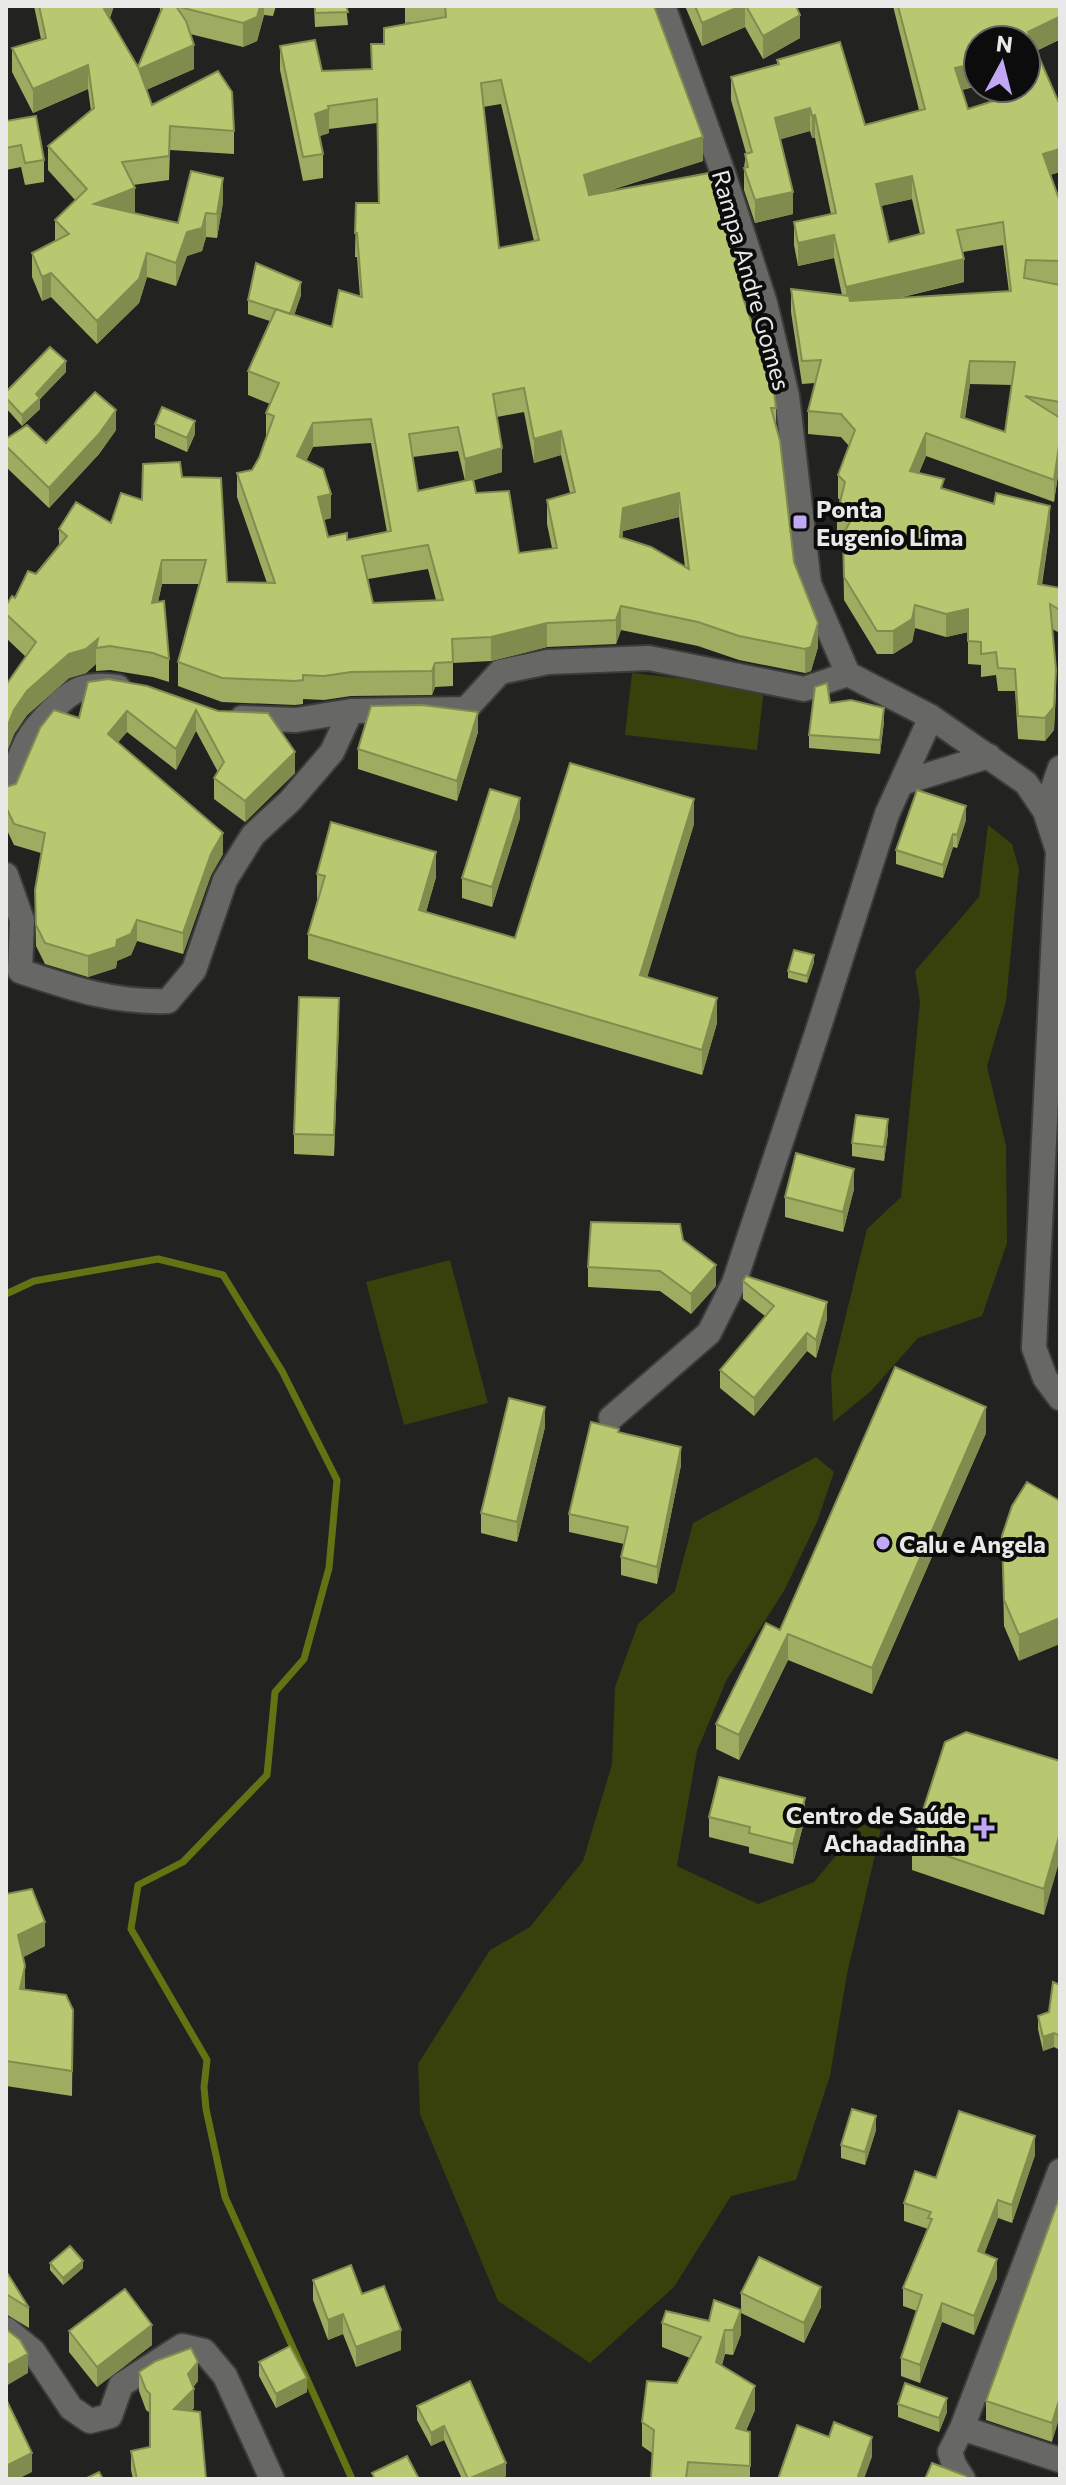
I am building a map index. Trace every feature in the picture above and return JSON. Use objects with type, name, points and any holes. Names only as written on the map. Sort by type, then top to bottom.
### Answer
[{"type":"street","name":"Rampa Andre Gomes","points":[[663,6],[723,173],[765,303],[787,396],[809,584],[848,674]]},
{"type":"street","points":[[219,717],[296,720],[351,711],[466,709],[500,672],[548,662],[649,658],[804,689],[848,674],[931,717],[1026,783],[1045,811],[1058,851],[1034,1348],[1045,1378],[1060,1398]]},
{"type":"street","points":[[6,794],[27,742],[37,726],[79,689],[108,685],[137,690]]},
{"type":"street","points":[[6,875],[22,920],[20,971],[93,995],[139,1002],[168,1001],[194,970],[225,880],[253,835],[290,801],[332,752],[351,711]]},
{"type":"street","points":[[611,1418],[709,1333],[734,1283],[887,814],[931,717]]},
{"type":"street","points":[[902,783],[989,756]]},
{"type":"street","points":[[1045,811],[1060,768]]},
{"type":"street","points":[[963,2479],[950,2452],[962,2428],[1060,2171]]},
{"type":"street","points":[[6,2329],[33,2351],[71,2408],[90,2421],[110,2416],[121,2385],[158,2359],[182,2346],[204,2351],[225,2376],[272,2479]]},
{"type":"street","points":[[962,2428],[1060,2460]]},
{"type":"green space","points":[[632,673],[764,688],[757,750],[625,735]]},
{"type":"green space","points":[[988,825],[1012,844],[1019,869],[1006,1002],[987,1066],[1006,1146],[1007,1243],[982,1316],[918,1338],[871,1391],[833,1422],[831,1376],[867,1229],[901,1197],[920,1002],[915,971],[979,897]]},
{"type":"green space","points":[[450,1260],[488,1403],[404,1425],[366,1282]]},
{"type":"green space","points":[[816,1457],[834,1472],[817,1522],[784,1591],[727,1679],[697,1751],[677,1866],[758,1904],[814,1882],[862,1824],[881,1830],[847,1974],[830,2076],[796,2180],[731,2196],[674,2287],[590,2363],[498,2301],[420,2114],[418,2064],[490,1950],[530,1927],[583,1861],[612,1764],[615,1687],[638,1624],[675,1591],[693,1523]]},
{"type":"building","points":[[39,6],[105,6],[138,67],[163,6],[176,6],[186,21],[194,45],[139,69],[152,105],[218,71],[232,92],[234,131],[170,126],[169,156],[122,162],[135,188],[94,204],[178,223],[191,171],[223,178],[217,214],[206,213],[202,228],[187,232],[176,263],[147,253],[139,279],[97,321],[51,273],[42,277],[32,253],[69,234],[55,220],[87,189],[48,146],[94,108],[88,65],[33,89],[12,48],[46,38]]},
{"type":"building","points":[[176,6],[260,6],[257,17],[243,23]]},
{"type":"building","points":[[315,6],[346,6],[348,12],[315,13]]},
{"type":"building","points":[[445,6],[654,6],[703,137],[584,175],[589,195],[715,172],[726,206],[745,295],[742,295],[773,382],[776,408],[771,408],[780,441],[794,562],[818,623],[811,647],[805,649],[739,636],[698,622],[621,606],[616,620],[547,623],[491,637],[452,639],[453,662],[435,663],[432,671],[303,675],[303,680],[295,681],[222,678],[178,662],[206,560],[162,560],[152,603],[164,601],[169,659],[153,653],[110,646],[96,648],[98,639],[86,649],[69,654],[27,691],[14,710],[6,730],[6,685],[36,642],[6,614],[6,606],[12,596],[15,598],[28,571],[36,574],[67,536],[59,529],[76,502],[111,523],[121,493],[142,500],[143,464],[180,462],[182,477],[221,478],[227,582],[275,583],[237,473],[252,470],[259,458],[274,416],[266,413],[279,383],[248,371],[276,309],[332,327],[339,290],[362,297],[355,233],[356,203],[379,203],[377,99],[328,106],[329,109],[315,114],[323,154],[303,157],[280,46],[315,40],[322,71],[372,69],[371,44],[384,44],[384,28],[446,17]],"holes":[[[501,80],[539,240],[499,248],[481,83]],[[524,388],[534,439],[561,431],[575,492],[547,500],[557,548],[519,553],[509,491],[476,493],[473,479],[418,491],[409,434],[458,427],[465,459],[502,448],[493,394]],[[371,419],[391,531],[347,540],[347,533],[328,537],[318,497],[331,494],[323,469],[297,456],[313,423]],[[679,493],[689,569],[651,547],[620,537],[623,508]],[[428,545],[443,600],[373,603],[362,556]]]},
{"type":"building","points":[[695,6],[741,6],[702,23]]},
{"type":"building","points":[[746,6],[796,6],[800,15],[763,36]]},
{"type":"building","points":[[898,6],[1060,6],[1060,18],[1042,25],[962,24],[962,66],[955,68],[962,90],[962,104],[966,104],[968,109],[984,104],[1042,104],[1042,64],[1060,100],[1060,149],[1043,154],[1060,202],[1060,261],[1026,260],[1024,278],[1060,285],[1060,402],[1025,396],[1060,418],[1054,480],[926,433],[910,471],[944,479],[941,488],[994,504],[996,493],[1050,506],[1038,584],[1060,588],[1060,610],[1050,604],[1056,670],[1054,707],[1045,718],[1018,716],[1015,669],[998,668],[996,652],[981,654],[981,642],[968,641],[968,609],[946,614],[915,605],[912,619],[893,631],[877,631],[844,577],[843,535],[851,520],[837,514],[845,482],[838,475],[855,430],[841,414],[808,411],[821,360],[802,361],[791,289],[849,296],[850,301],[1011,291],[1003,222],[957,230],[964,259],[846,287],[834,235],[798,243],[794,222],[836,213],[815,115],[812,116],[810,108],[775,118],[793,192],[755,200],[744,168],[748,167],[745,154],[752,152],[731,77],[840,42],[865,125],[925,109]],"holes":[[[912,176],[924,233],[889,242],[876,184]],[[970,361],[1015,362],[1005,432],[961,417]]]},
{"type":"building","points":[[36,116],[44,160],[25,163],[21,145],[6,148],[6,121]]},
{"type":"building","points":[[256,263],[301,282],[290,314],[248,300]]},
{"type":"building","points":[[50,347],[66,361],[36,394],[40,398],[22,415],[6,398],[6,392]]},
{"type":"building","points":[[95,392],[116,410],[99,434],[49,488],[6,446],[6,439],[27,425],[46,443]]},
{"type":"building","points":[[162,407],[195,421],[187,438],[155,424]]},
{"type":"building","points":[[108,679],[147,686],[218,711],[268,713],[295,752],[245,801],[214,778],[224,762],[196,710],[176,749],[127,711],[108,734],[223,833],[211,854],[183,933],[137,920],[131,934],[117,940],[116,947],[88,956],[45,943],[36,925],[35,890],[45,833],[14,824],[6,807],[6,787],[16,784],[40,728],[54,710],[79,718],[88,682]]},
{"type":"building","points":[[827,683],[830,703],[851,700],[884,708],[880,740],[809,735],[815,687]]},
{"type":"building","points":[[422,705],[478,712],[457,781],[358,749],[371,706]]},
{"type":"building","points":[[570,763],[694,799],[640,975],[717,998],[702,1050],[308,934],[325,876],[317,874],[331,822],[436,852],[419,910],[515,938]]},
{"type":"building","points":[[490,789],[520,798],[492,887],[462,878]]},
{"type":"building","points":[[917,790],[966,806],[943,865],[896,850]]},
{"type":"building","points":[[794,950],[814,955],[807,976],[788,971]]},
{"type":"building","points":[[299,997],[339,998],[334,1135],[294,1134]]},
{"type":"building","points":[[856,1115],[888,1119],[884,1147],[852,1143]]},
{"type":"building","points":[[796,1153],[854,1169],[843,1212],[785,1197]]},
{"type":"building","points":[[591,1222],[680,1224],[683,1240],[716,1265],[691,1294],[660,1271],[588,1267]]},
{"type":"building","points":[[746,1276],[827,1302],[816,1340],[807,1333],[754,1398],[720,1370],[774,1306],[743,1281]]},
{"type":"building","name":"Calu e Angela","points":[[895,1367],[986,1407],[872,1668],[788,1634],[739,1735],[716,1724],[766,1623],[780,1630]]},
{"type":"building","points":[[509,1398],[545,1407],[517,1522],[481,1513]]},
{"type":"building","points":[[591,1422],[619,1429],[618,1432],[681,1447],[657,1567],[621,1557],[628,1527],[569,1514]]},
{"type":"building","points":[[1027,1482],[1060,1501],[1060,1618],[1019,1635],[1004,1600],[1002,1536],[1012,1506]]},
{"type":"building","name":"Centro de Saúde Achadadinha","points":[[966,1732],[1060,1761],[1060,1833],[1044,1889],[912,1844],[945,1742]]},
{"type":"building","points":[[719,1777],[805,1798],[793,1844],[749,1833],[750,1827],[709,1817]]},
{"type":"building","points":[[32,1889],[45,1922],[18,1935],[25,1966],[20,1989],[66,1995],[73,2010],[72,2071],[6,2061],[6,1894]]},
{"type":"building","points":[[1053,1982],[1060,1985],[1060,2036],[1054,2033],[1043,2037],[1038,2016],[1049,2012]]},
{"type":"building","points":[[852,2109],[876,2116],[865,2152],[841,2145]]},
{"type":"building","points":[[959,2111],[1035,2136],[1012,2205],[998,2200],[978,2251],[997,2259],[974,2316],[942,2303],[920,2365],[901,2358],[922,2295],[903,2288],[932,2219],[928,2218],[931,2212],[904,2203],[915,2171],[936,2178]]},
{"type":"building","points":[[1060,2196],[1060,2397],[1052,2423],[986,2401]]},
{"type":"building","points":[[70,2246],[83,2261],[63,2278],[50,2263]]},
{"type":"building","points":[[759,2257],[821,2287],[804,2323],[741,2293]]},
{"type":"building","points":[[351,2265],[362,2294],[384,2286],[401,2330],[356,2347],[343,2314],[328,2320],[313,2280]]},
{"type":"building","points":[[6,2271],[29,2308],[6,2294]]},
{"type":"building","points":[[125,2289],[152,2325],[97,2367],[69,2331]]},
{"type":"building","points":[[714,2300],[741,2310],[733,2330],[725,2330],[716,2362],[755,2386],[736,2428],[750,2432],[750,2466],[688,2462],[686,2479],[651,2479],[654,2430],[642,2422],[647,2381],[677,2383],[701,2337],[662,2323],[666,2311],[709,2321]]},
{"type":"building","points":[[6,2329],[20,2340],[28,2354],[6,2366]]},
{"type":"building","points":[[290,2346],[307,2378],[276,2394],[259,2362]]},
{"type":"building","points":[[191,2348],[198,2362],[188,2374],[194,2389],[174,2409],[200,2412],[206,2479],[137,2479],[131,2451],[150,2447],[150,2394],[139,2372],[156,2361]]},
{"type":"building","points":[[470,2381],[506,2463],[468,2479],[444,2426],[431,2433],[417,2406]]},
{"type":"building","points":[[905,2383],[947,2398],[939,2418],[898,2404]]},
{"type":"building","points":[[6,2399],[32,2453],[6,2466]]},
{"type":"building","points":[[834,2422],[872,2437],[857,2479],[778,2479],[797,2425],[829,2437]]},
{"type":"building","points":[[407,2456],[419,2479],[375,2479],[372,2473]]},
{"type":"building","points":[[932,2463],[966,2476],[965,2479],[925,2479]]},
{"type":"building","points":[[99,2472],[103,2479],[85,2479]]},
{"type":"waterway","points":[[6,1294],[34,1281],[158,1259],[223,1275],[282,1371],[337,1480],[329,1568],[304,1659],[275,1692],[267,1775],[183,1862],[138,1885],[131,1929],[207,2060],[204,2087],[206,2109],[225,2197],[352,2479]]},
{"type":"place","name":"Ponta Eugenio Lima","points":[[800,522]]},
{"type":"place","name":"Calu e Angela","points":[[883,1543]]},
{"type":"place","name":"Centro de Saúde Achadadinha","points":[[984,1828]]}]
